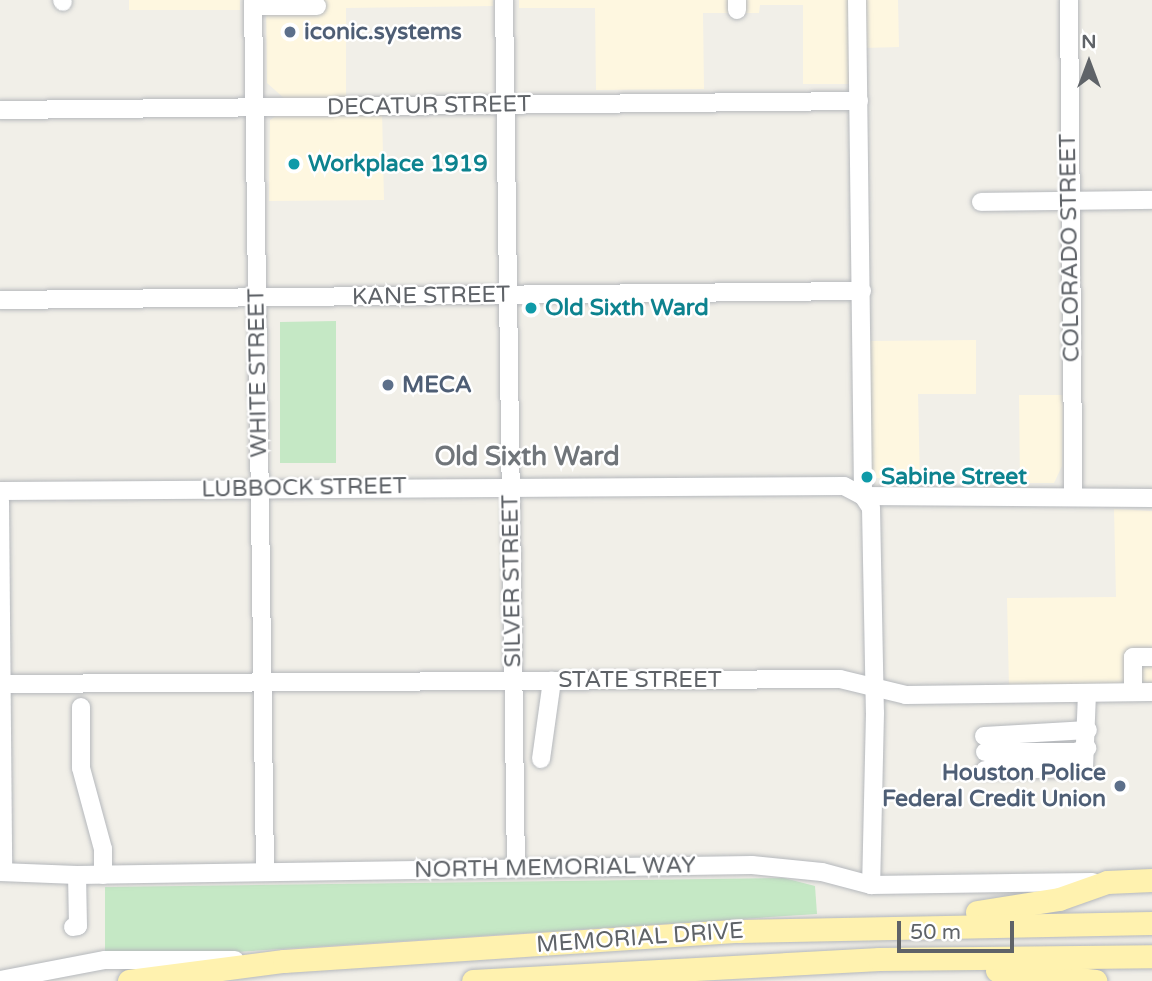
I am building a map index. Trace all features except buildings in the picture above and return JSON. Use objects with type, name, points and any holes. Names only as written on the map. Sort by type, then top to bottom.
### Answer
[{"type":"main road","points":[[929,925],[957,916],[1059,898],[1107,882],[1152,880]]},
{"type":"main road","name":"MEMORIAL DRIVE","points":[[129,981],[284,961],[738,931],[929,925],[1152,923]]},
{"type":"main road","name":"MEMORIAL DRIVE","points":[[473,981],[741,964],[951,957],[1152,956]]},
{"type":"main road","points":[[951,957],[965,967],[1095,981]]},
{"type":"street","name":"SILVER STREET","points":[[504,0],[516,868]]},
{"type":"street","points":[[857,0],[863,496],[871,508],[872,688],[876,765],[871,885]]},
{"type":"street","name":"COLORADO STREET","points":[[1069,0],[1068,201],[1073,497]]},
{"type":"street","points":[[253,3],[317,6]]},
{"type":"street","name":"WHITE STREET","points":[[253,3],[265,872]]},
{"type":"street","name":"DECATUR STREET","points":[[0,110],[859,101]]},
{"type":"street","points":[[981,202],[1152,200]]},
{"type":"street","name":"KANE STREET","points":[[0,300],[862,290]]},
{"type":"street","name":"LUBBOCK STREET","points":[[0,491],[844,486],[863,496],[1152,498]]},
{"type":"street","points":[[0,501],[1,872]]},
{"type":"street","points":[[1133,692],[1133,657],[1152,657]]},
{"type":"street","name":"STATE STREET","points":[[1,684],[840,679],[906,695],[1152,692]]},
{"type":"street","points":[[541,759],[552,681]]},
{"type":"street","points":[[1087,693],[1087,743],[1087,764],[1080,769],[985,752],[1087,743]]},
{"type":"street","points":[[81,707],[81,768],[101,838],[103,875]]},
{"type":"street","name":"NORTH MEMORIAL WAY","points":[[1,872],[103,875],[764,866],[822,872],[871,885],[1107,882]]},
{"type":"street","points":[[73,927],[78,926],[77,875]]},
{"type":"street","points":[[0,980],[105,960],[284,961]]},
{"type":"shaded area","points":[[129,0],[240,0],[240,10],[129,10]]},
{"type":"shaded area","points":[[266,0],[493,0],[493,6],[346,8],[346,99],[285,99],[267,83]]},
{"type":"shaded area","points":[[519,0],[898,0],[899,47],[864,48],[850,84],[803,84],[803,5],[760,5],[759,13],[703,13],[704,89],[596,90],[595,8],[519,8]]},
{"type":"shaded area","points":[[382,110],[384,200],[269,201],[270,120],[277,115]]},
{"type":"shaded area","points":[[976,340],[976,394],[918,394],[920,483],[870,477],[869,341]]},
{"type":"shaded area","points":[[1019,395],[1063,395],[1062,466],[1054,483],[1020,483]]},
{"type":"shaded area","points":[[1114,509],[1152,511],[1152,684],[1009,688],[1007,598],[1116,597]]},
{"type":"green space","points":[[336,321],[336,463],[280,463],[280,322]]},
{"type":"green space","points":[[784,878],[815,886],[817,914],[220,953],[105,954],[105,887]]},
{"type":"place","name":"iconic.systems","points":[[290,32]]},
{"type":"place","name":"Workplace 1919","points":[[294,164]]},
{"type":"place","name":"Old Sixth Ward","points":[[531,308]]},
{"type":"place","name":"MECA","points":[[388,385]]},
{"type":"place","name":"Sabine Street","points":[[867,477]]},
{"type":"place","name":"Houston Police Federal Credit Union","points":[[1120,786]]},
{"type":"district","name":"Old Sixth Ward","points":[[527,457]]}]
